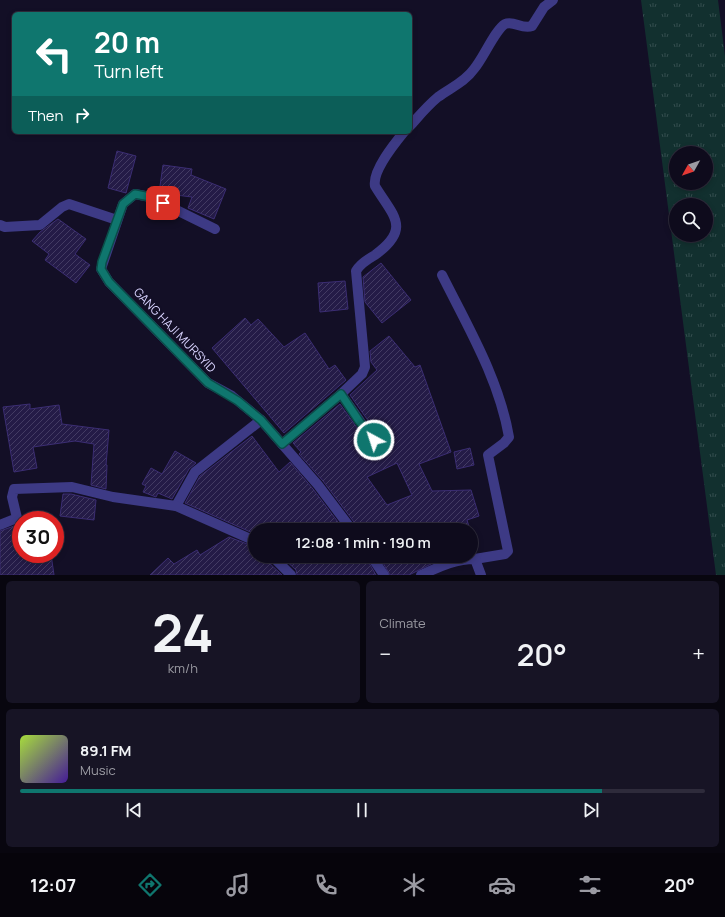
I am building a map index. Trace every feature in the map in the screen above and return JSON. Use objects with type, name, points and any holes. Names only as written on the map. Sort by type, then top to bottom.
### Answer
[{"type":"street","points":[[412,124],[430,104],[469,76],[482,59],[499,30],[505,24],[510,23],[523,28],[532,26],[544,6],[553,0]]},
{"type":"street","points":[[282,444],[341,394],[362,374],[365,367],[356,271],[390,242],[396,227],[394,214],[375,186],[375,181],[382,163],[403,134]]},
{"type":"street","name":"GANG HAJI MURSYID","points":[[215,229],[150,197],[135,194],[123,204],[102,262],[101,269],[104,276],[208,383],[232,396],[261,420],[318,485],[347,523]]},
{"type":"street","points":[[0,225],[5,227],[40,226],[62,207],[70,204],[117,220]]},
{"type":"street","points":[[442,275],[483,356],[490,373],[509,437],[504,443],[488,455],[508,551],[505,554],[478,558]]},
{"type":"street","points":[[341,394],[369,434],[383,445]]},
{"type":"street","points":[[176,506],[195,472],[261,420]]},
{"type":"street","points":[[0,525],[16,519],[11,493],[14,489],[72,487],[113,497],[176,506],[248,538]]},
{"type":"street","points":[[279,563],[291,575]]},
{"type":"street","points":[[376,563],[384,575]]},
{"type":"street","points":[[421,575],[448,563]]},
{"type":"street","points":[[476,563],[481,575]]},
{"type":"green space","points":[[641,0],[718,0],[725,56],[725,575],[716,575],[673,242],[713,242],[713,198],[669,198],[669,215]]},
{"type":"building","points":[[117,151],[136,156],[126,193],[108,188]]},
{"type":"building","points":[[163,165],[192,169],[191,175],[226,189],[214,219],[188,208],[192,197],[159,193]]},
{"type":"building","points":[[58,219],[86,239],[75,254],[90,265],[76,283],[45,260],[49,254],[32,241],[40,232]]},
{"type":"building","points":[[381,263],[411,300],[382,323],[365,302],[363,277]]},
{"type":"building","points":[[345,281],[348,309],[320,312],[318,283]]},
{"type":"building","points":[[245,318],[251,325],[258,319],[284,347],[305,333],[329,369],[335,365],[346,380],[284,433],[212,348]]},
{"type":"building","points":[[389,336],[415,367],[420,365],[451,452],[419,464],[432,491],[471,490],[479,516],[467,520],[468,523],[355,523],[323,481],[299,454],[301,452],[293,443],[340,404],[365,439],[379,450],[382,451],[388,449],[389,442],[374,429],[350,395],[377,370],[371,362],[370,351]],"holes":[[[397,463],[412,495],[387,505],[367,477]]]},
{"type":"building","points":[[30,404],[30,409],[59,405],[62,424],[109,430],[106,465],[106,489],[91,485],[94,444],[75,441],[33,447],[37,468],[14,472],[3,407]]},
{"type":"building","points":[[252,436],[279,472],[290,462],[339,523],[248,523],[248,531],[185,503],[200,476]]},
{"type":"building","points":[[470,448],[474,465],[457,469],[454,452]]},
{"type":"building","points":[[175,451],[196,463],[189,469],[172,499],[158,493],[156,497],[143,492],[146,486],[142,484],[151,468],[162,474]]},
{"type":"building","points":[[63,494],[71,494],[96,500],[94,520],[64,516],[64,511],[61,511]]},
{"type":"building","points":[[12,527],[12,563],[52,563],[54,575],[0,575],[0,531]]},
{"type":"building","points":[[229,537],[248,544],[248,563],[269,563],[282,575],[150,575],[168,558],[174,564],[197,550],[200,555]]},
{"type":"building","points":[[288,563],[369,563],[376,575],[297,575],[296,570]]},
{"type":"building","points":[[383,563],[433,563],[409,575],[390,575]]},
{"type":"route","points":[[163,203],[150,197],[135,194],[130,196],[123,204],[102,262],[101,269],[109,282],[208,383],[232,396],[261,420],[282,444],[341,394],[374,440]]}]
